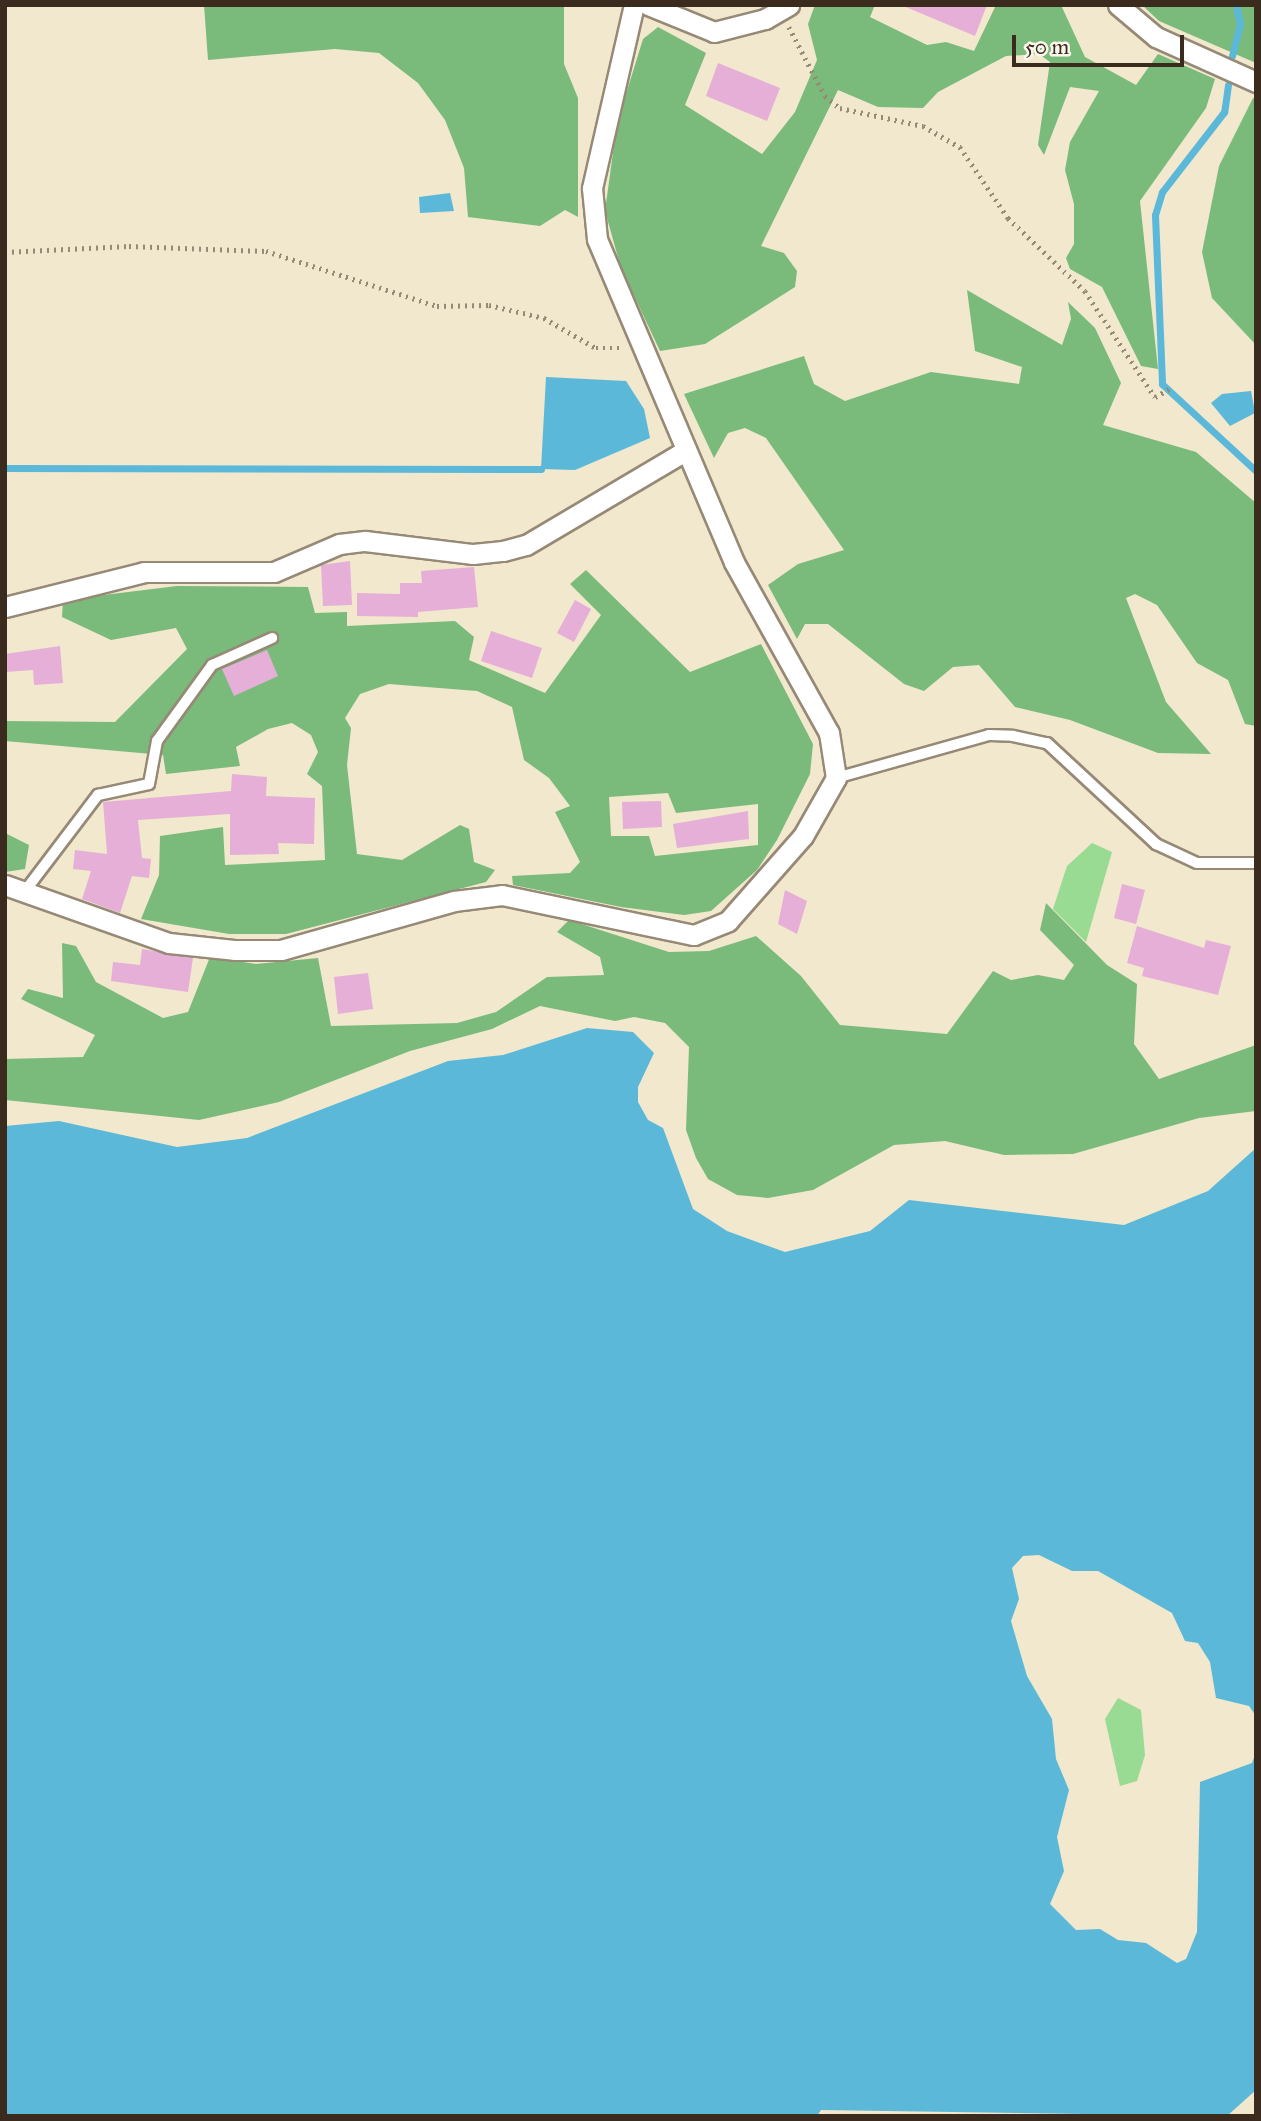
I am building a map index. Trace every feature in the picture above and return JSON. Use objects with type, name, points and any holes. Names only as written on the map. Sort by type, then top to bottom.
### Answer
[{"type":"street","points":[[5,885],[169,943],[234,950],[281,950],[454,901],[502,895],[694,935],[717,931],[783,864],[836,778],[829,733],[734,562],[602,260],[593,201],[634,5]]},
{"type":"street","points":[[648,5],[714,32],[785,8]]},
{"type":"street","points":[[1118,5],[1156,37],[1256,82]]},
{"type":"street","points":[[5,607],[133,573],[274,572],[339,544],[365,541],[473,554],[503,551],[526,545],[685,451]]},
{"type":"lane","points":[[25,891],[98,795],[149,784],[156,741],[212,665],[272,638]]},
{"type":"lane","points":[[836,778],[989,735],[1013,736],[1047,743],[1156,844],[1197,863],[1256,863]]},
{"type":"path","points":[[785,8],[825,96],[840,108],[923,126],[960,147],[1008,218],[1086,291],[1122,354],[1155,397],[1172,387]]},
{"type":"path","points":[[5,251],[129,246],[266,251],[437,306],[489,305],[544,317],[596,348],[641,346]]},
{"type":"green space","points":[[204,5],[564,5],[564,64],[578,98],[578,217],[565,210],[540,226],[468,217],[464,168],[445,120],[418,83],[379,53],[335,49],[208,60]]},
{"type":"green space","points":[[815,5],[875,5],[870,17],[927,45],[946,42],[974,51],[996,5],[1061,5],[1085,57],[1136,85],[1158,54],[1215,79],[1206,108],[1140,201],[1158,369],[1141,366],[1102,287],[1070,269],[1066,258],[1074,244],[1074,204],[1065,170],[1070,142],[1099,91],[1070,87],[1044,155],[1038,145],[1050,62],[1039,54],[1006,56],[938,92],[923,108],[878,107],[838,90],[761,246],[784,253],[797,271],[795,287],[705,344],[660,351],[621,268],[605,211],[617,123],[643,39],[658,27],[706,53],[685,105],[762,154],[795,112],[817,60],[808,24]]},
{"type":"green space","points":[[1142,5],[1256,5],[1256,63],[1159,21]]},
{"type":"green space","points":[[1253,98],[1256,99],[1256,345],[1212,298],[1202,252],[1219,166]]},
{"type":"green space","points":[[967,290],[1062,345],[1071,319],[1068,302],[1095,328],[1121,383],[1103,425],[1196,452],[1256,503],[1256,726],[1245,724],[1228,680],[1197,663],[1157,605],[1135,594],[1126,598],[1166,702],[1211,754],[1158,753],[1070,720],[1015,707],[979,665],[953,667],[924,691],[904,684],[828,624],[805,624],[797,639],[768,585],[798,564],[844,550],[766,438],[745,428],[728,433],[714,458],[684,394],[804,356],[814,384],[845,401],[931,372],[1019,384],[1022,367],[975,351]]},
{"type":"green space","points":[[586,570],[690,672],[761,644],[813,744],[810,774],[777,840],[757,870],[711,911],[684,915],[621,907],[513,885],[512,876],[570,873],[580,862],[555,812],[570,806],[549,778],[524,760],[512,707],[477,691],[389,684],[360,694],[345,718],[351,728],[347,765],[357,854],[402,860],[460,825],[469,829],[474,862],[495,870],[486,882],[286,934],[229,934],[141,919],[159,875],[160,836],[223,827],[225,865],[325,860],[322,786],[307,774],[318,752],[311,735],[292,723],[268,729],[236,747],[240,766],[166,774],[163,755],[5,741],[5,721],[115,722],[187,649],[176,628],[111,640],[62,617],[63,600],[177,586],[308,587],[315,613],[347,612],[347,626],[455,621],[474,637],[469,660],[545,693],[601,615],[570,584]],"holes":[[[668,793],[676,813],[758,804],[758,845],[655,856],[649,836],[611,836],[609,797]]]},
{"type":"green space","points":[[5,833],[29,845],[25,869],[5,872]]},
{"type":"green space","points":[[1092,843],[1112,852],[1086,942],[1053,909],[1067,866]]},
{"type":"green space","points":[[1046,903],[1107,965],[1137,984],[1134,1044],[1159,1079],[1256,1045],[1256,1111],[1199,1118],[1073,1154],[1004,1155],[945,1141],[894,1145],[813,1190],[768,1198],[737,1195],[708,1179],[696,1158],[686,1130],[689,1047],[665,1023],[634,1017],[615,1021],[540,1006],[492,1029],[410,1051],[279,1102],[199,1120],[5,1100],[5,1059],[83,1057],[95,1035],[21,999],[28,989],[63,998],[62,943],[76,946],[96,982],[163,1018],[188,1012],[210,957],[256,964],[318,958],[331,1026],[457,1023],[496,1012],[547,977],[604,975],[600,957],[557,932],[569,920],[669,952],[709,951],[756,936],[801,976],[840,1025],[947,1034],[993,971],[1011,980],[1038,975],[1064,980],[1074,965],[1040,930]]},
{"type":"green space","points":[[1118,1698],[1141,1710],[1145,1755],[1137,1781],[1120,1786],[1105,1719]]},
{"type":"water","points":[[450,193],[454,211],[420,213],[419,197]]},
{"type":"water","points":[[546,377],[626,381],[644,409],[650,438],[575,470],[541,469]]},
{"type":"water","points":[[1251,391],[1255,413],[1230,426],[1211,403],[1222,394]]},
{"type":"water","points":[[587,1028],[633,1032],[654,1053],[638,1087],[638,1102],[648,1120],[663,1128],[693,1209],[727,1231],[785,1252],[870,1231],[909,1200],[1124,1225],[1208,1191],[1256,1148],[1256,1716],[1249,1706],[1216,1698],[1210,1662],[1198,1643],[1185,1641],[1172,1613],[1098,1571],[1072,1571],[1039,1555],[1023,1556],[1012,1568],[1019,1599],[1011,1621],[1027,1676],[1052,1719],[1056,1759],[1069,1790],[1057,1837],[1064,1871],[1050,1904],[1076,1930],[1100,1929],[1118,1940],[1146,1943],[1177,1963],[1186,1959],[1197,1932],[1200,1782],[1252,1763],[1256,1752],[1256,2090],[1227,2116],[821,2110],[817,2116],[5,2116],[5,1126],[59,1121],[177,1147],[247,1138],[448,1061],[503,1055]]},
{"type":"building","points":[[901,5],[987,5],[975,36]]},
{"type":"building","points":[[718,63],[780,88],[767,121],[706,96]]},
{"type":"building","points":[[350,561],[352,605],[323,606],[321,565]]},
{"type":"building","points":[[474,567],[478,607],[418,612],[418,617],[357,616],[357,593],[400,594],[400,583],[422,583],[421,571]]},
{"type":"building","points":[[575,600],[591,609],[574,642],[557,633]]},
{"type":"building","points":[[491,631],[542,648],[532,678],[481,661]]},
{"type":"building","points":[[60,646],[63,683],[34,685],[33,670],[5,672],[5,654]]},
{"type":"building","points":[[267,650],[278,676],[234,696],[222,669]]},
{"type":"building","points":[[232,774],[267,777],[266,796],[315,798],[314,844],[278,843],[279,854],[230,855],[230,814],[138,820],[142,858],[151,859],[149,878],[132,876],[120,913],[82,899],[91,871],[73,869],[75,850],[107,854],[103,802],[231,791]]},
{"type":"building","points":[[661,801],[662,827],[623,829],[622,802]]},
{"type":"building","points":[[748,811],[749,839],[677,848],[673,824]]},
{"type":"building","points":[[1122,884],[1145,890],[1136,924],[1114,918]]},
{"type":"building","points":[[785,890],[807,901],[797,934],[778,924]]},
{"type":"building","points":[[1137,926],[1204,948],[1206,940],[1231,946],[1218,995],[1142,976],[1144,968],[1127,963]]},
{"type":"building","points":[[142,949],[193,958],[188,992],[111,981],[113,962],[140,965]]},
{"type":"building","points":[[368,973],[373,1009],[338,1014],[334,977]]},
{"type":"waterway","points":[[1232,56],[1240,24],[1236,5]]},
{"type":"waterway","points":[[1228,85],[1224,112],[1162,192],[1155,215],[1162,384],[1256,471]]},
{"type":"waterway","points":[[5,468],[541,469]]}]
